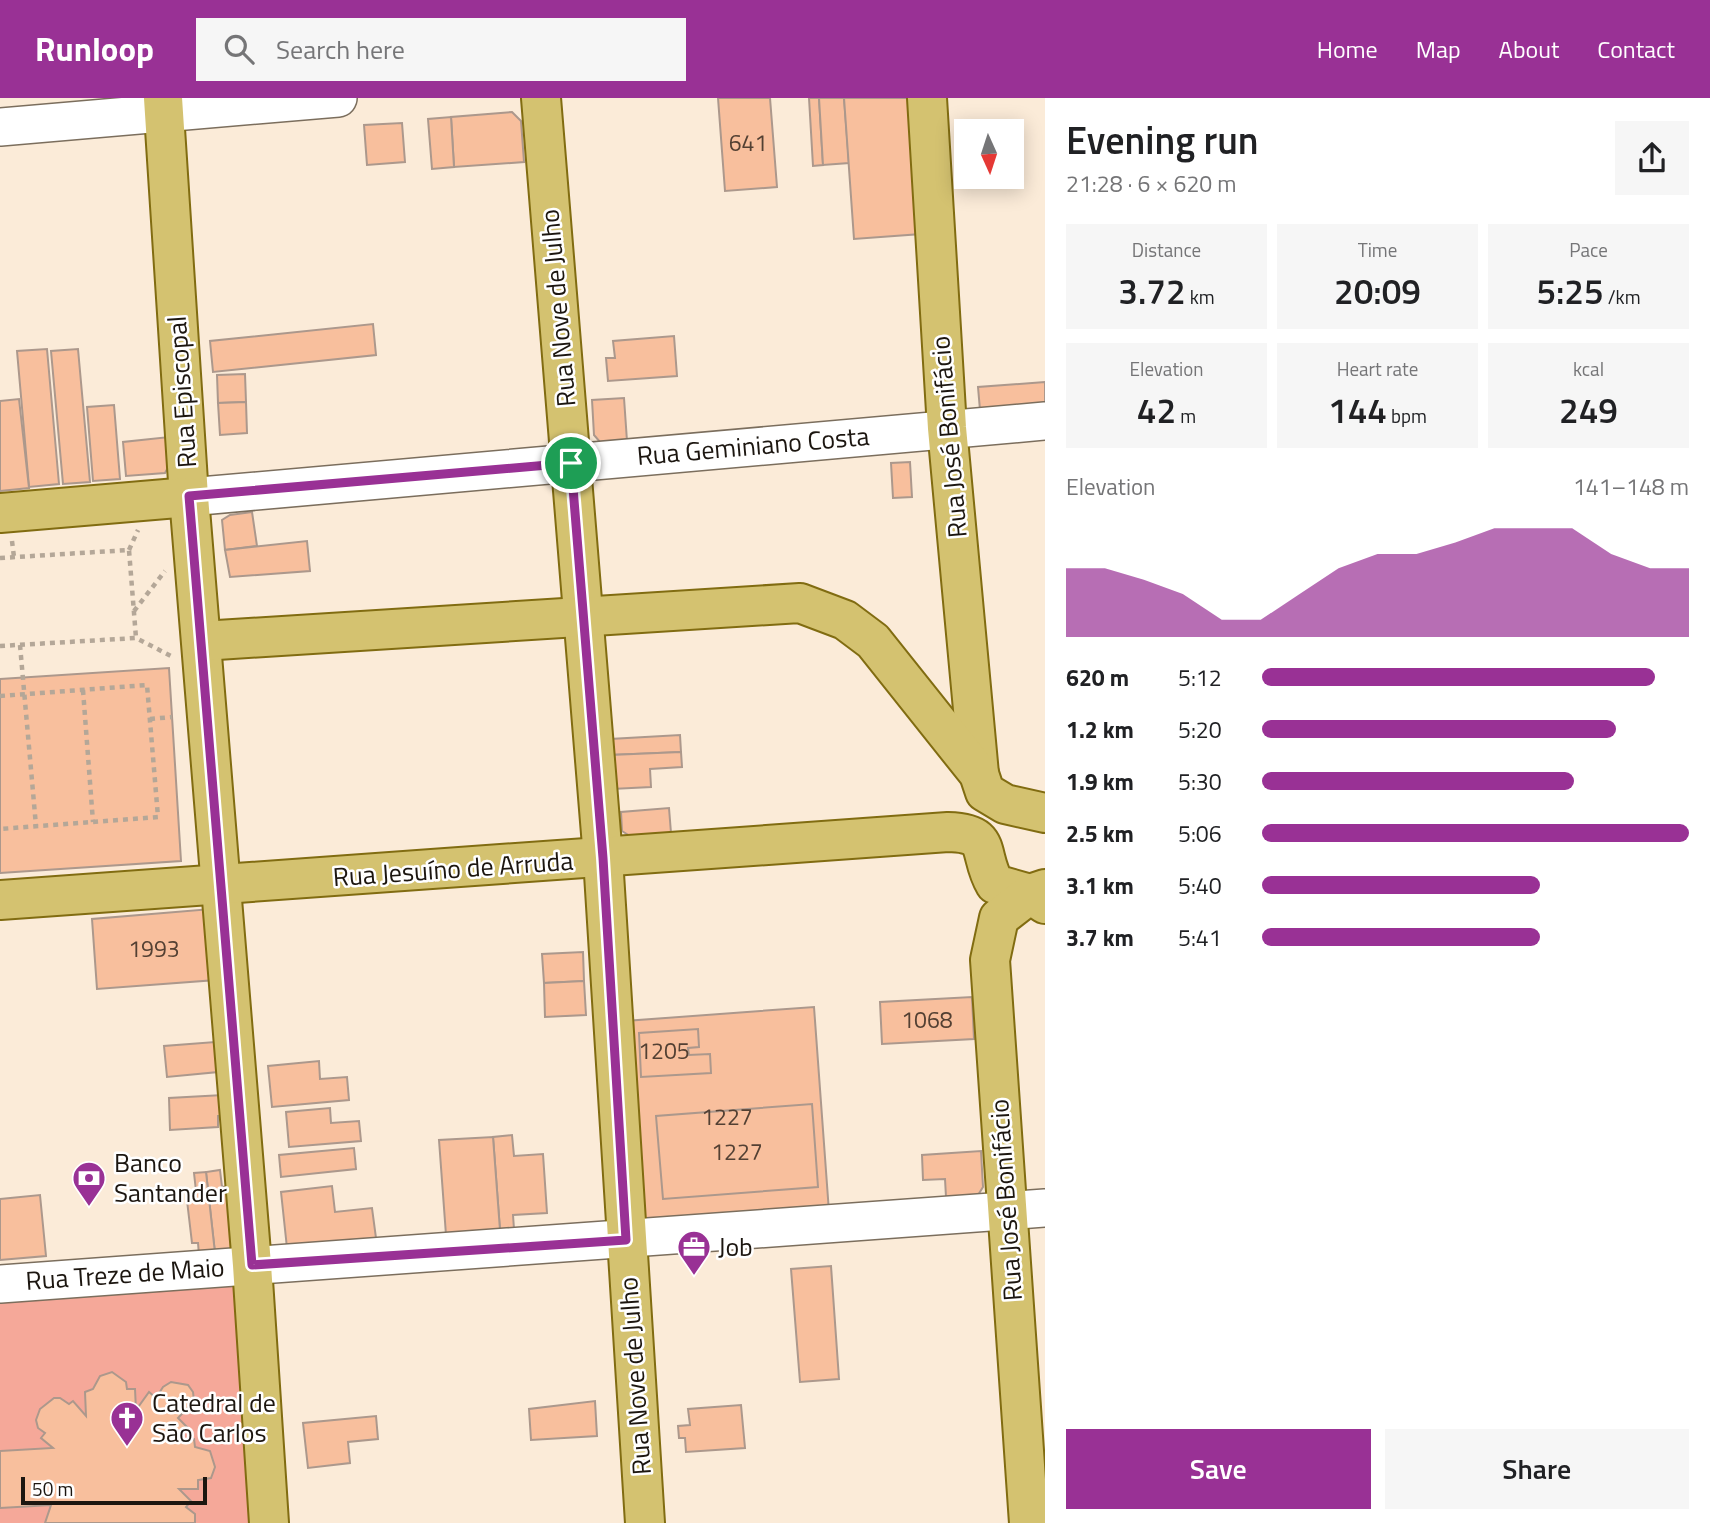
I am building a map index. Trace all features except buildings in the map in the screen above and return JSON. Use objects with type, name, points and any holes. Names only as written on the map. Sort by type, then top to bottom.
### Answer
[{"type":"main road","name":"Rua Nove de Julho","points":[[541,98],[603,858],[645,1523]]},
{"type":"main road","name":"Rua José Bonifácio","points":[[927,98],[947,428],[979,774]]},
{"type":"main road","name":"Rua Episcopal","points":[[164,106],[189,496],[252,1265],[270,1523]]},
{"type":"main road","name":"Rua Geminiano Costa","points":[[0,513],[189,496]]},
{"type":"main road","points":[[202,641],[800,603],[845,620],[873,641],[979,774],[985,792],[1005,804],[1045,813]]},
{"type":"main road","name":"Rua José Bonifácio","points":[[947,832],[969,833],[979,842],[995,884],[1040,896]]},
{"type":"main road","name":"Rua Jesuíno de Arruda","points":[[0,900],[947,832]]},
{"type":"main road","name":"Rua José Bonifácio","points":[[1028,1523],[990,960],[999,918],[1040,896]]},
{"type":"street","points":[[0,127],[164,106],[338,98]]},
{"type":"street","name":"Rua Geminiano Costa","points":[[189,496],[1045,421]]},
{"type":"street","name":"Rua Treze de Maio","points":[[0,1284],[1045,1208]]},
{"type":"path","points":[[0,558],[129,550],[135,638],[0,646]]},
{"type":"path","points":[[20,645],[36,826]]},
{"type":"path","points":[[0,696],[147,685],[158,817],[0,829]]},
{"type":"path","points":[[83,690],[93,822]]},
{"type":"path","points":[[150,719],[172,717]]},
{"type":"shaded area","points":[[242,1279],[258,1523],[0,1523],[0,1294]]},
{"type":"place","name":"Banco Santander","points":[[89,1208]]},
{"type":"place","name":"Job","points":[[694,1277]]},
{"type":"place","name":"Catedral de São Carlos","points":[[127,1448]]},
{"type":"route","points":[[571,463],[603,858],[626,1240],[252,1265],[189,496],[571,463]]}]
